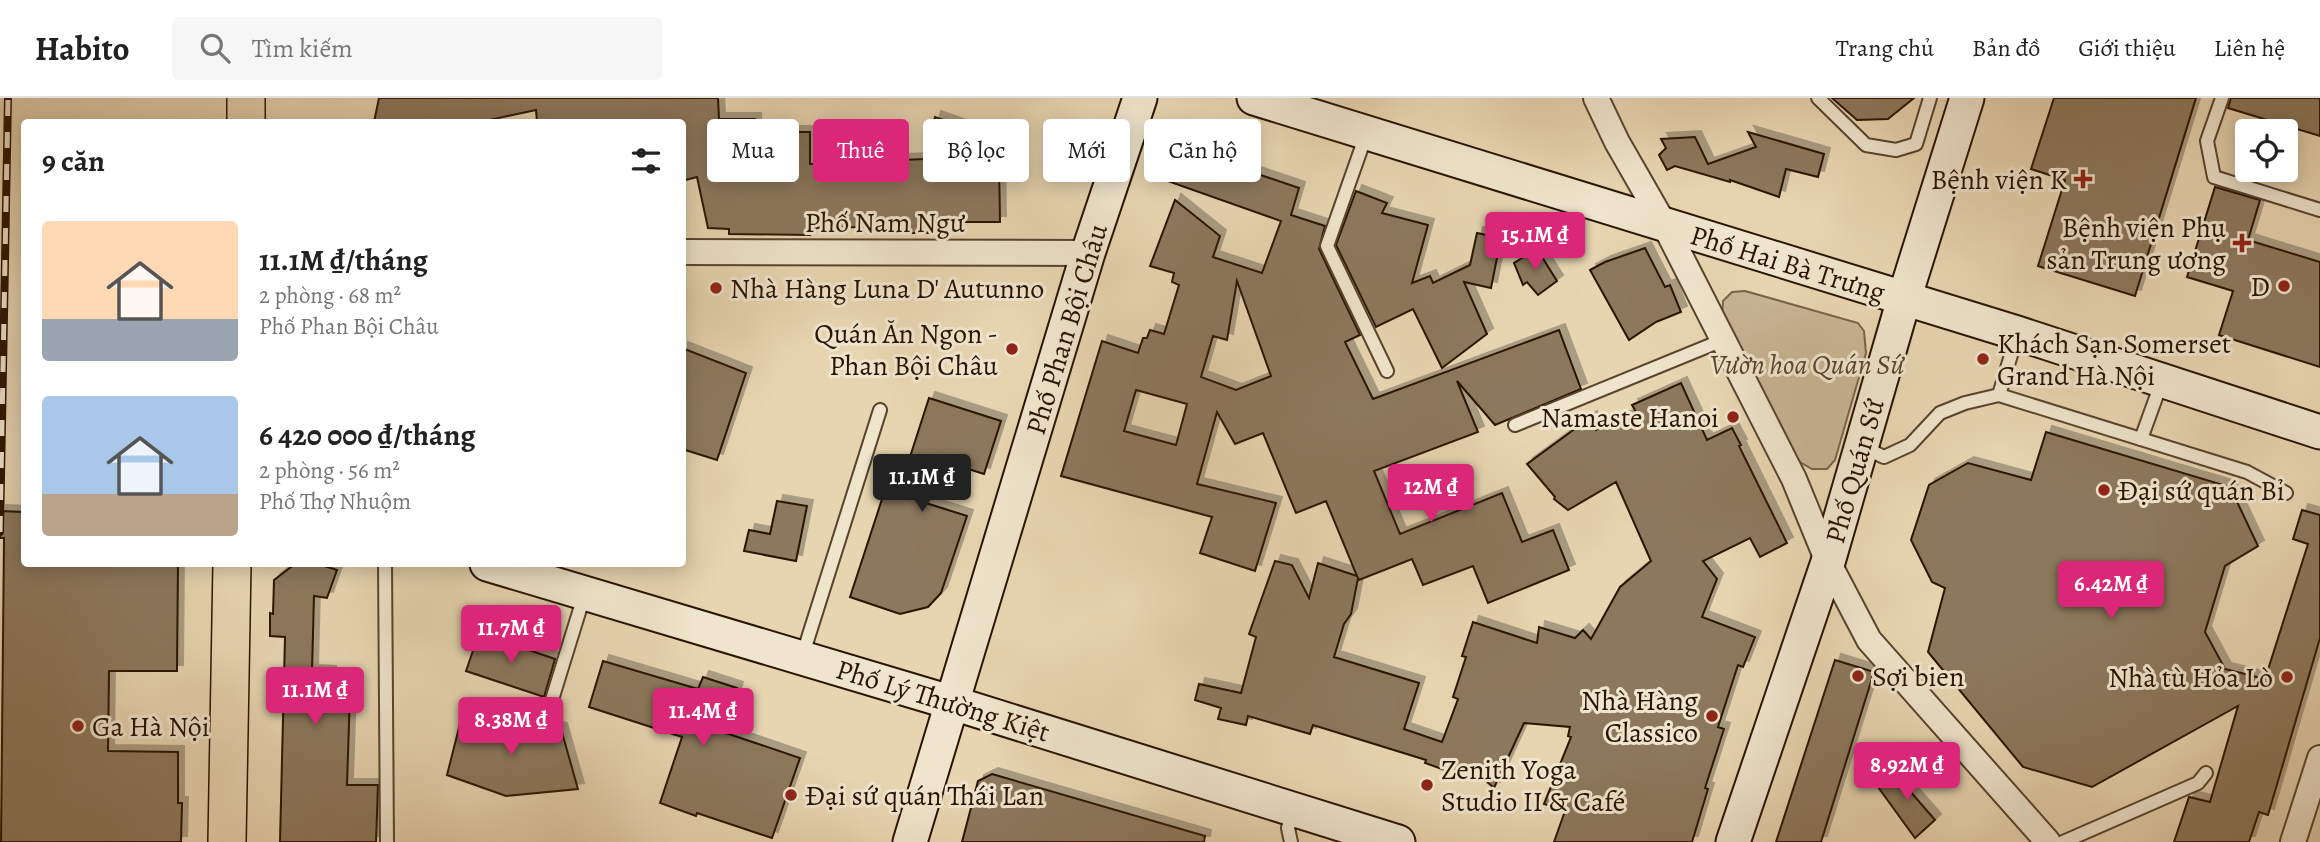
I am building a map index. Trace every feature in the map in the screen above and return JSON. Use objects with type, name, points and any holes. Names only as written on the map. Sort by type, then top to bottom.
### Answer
[{"type":"main road","points":[[246,98],[246,119]]},
{"type":"main road","points":[[227,842],[232,567]]},
{"type":"street","name":"Phố Phan Bội Châu","points":[[909,842],[1088,253],[1140,98]]},
{"type":"street","name":"Phố Hai Bà Trưng","points":[[1254,98],[2017,334],[2320,432]]},
{"type":"street","points":[[1596,98],[1664,224],[1794,479],[1828,562],[1870,640],[2049,842]]},
{"type":"street","name":"Phố Quán Sứ","points":[[1733,842],[1828,562],[1904,299],[1966,98]]},
{"type":"street","name":"Phố Nam Ngư","points":[[686,252],[1088,253]]},
{"type":"street","name":"Phố Lý Thường Kiệt","points":[[497,567],[803,657],[1398,842]]},
{"type":"street","points":[[2293,842],[2320,758]]},
{"type":"lane","points":[[1818,98],[1866,145],[1896,150],[1916,144],[1930,98]]},
{"type":"lane","points":[[2222,98],[2207,141],[2214,177],[2320,210]]},
{"type":"lane","points":[[1366,134],[1327,246],[1387,371]]},
{"type":"lane","points":[[1998,395],[2017,334]]},
{"type":"lane","points":[[1515,425],[1723,340]]},
{"type":"lane","points":[[2141,439],[2162,381]]},
{"type":"lane","points":[[1861,447],[1884,457],[1910,445],[1940,413],[1965,403],[1998,395],[2247,472],[2286,493]]},
{"type":"lane","points":[[803,657],[880,410]]},
{"type":"lane","points":[[385,567],[387,842]]},
{"type":"lane","points":[[551,703],[585,594]]},
{"type":"lane","points":[[2063,842],[2198,783],[2206,773]]},
{"type":"lane","points":[[1291,842],[1288,828],[1293,808]]},
{"type":"green space","name":"Vườn hoa Quán Sứ","points":[[1745,291],[1858,323],[1864,331],[1866,353],[1835,460],[1827,469],[1812,469],[1798,461],[1722,316],[1723,301],[1732,292]]},
{"type":"building","points":[[379,98],[718,98],[719,119],[707,119],[707,182],[799,182],[799,132],[810,132],[813,182],[909,182],[909,160],[923,159],[923,182],[999,182],[1000,222],[958,222],[958,225],[928,226],[928,233],[906,233],[906,222],[865,221],[865,227],[810,228],[810,235],[729,234],[729,229],[708,228],[697,177],[686,180],[686,119],[537,119],[536,110],[494,119],[375,119]]},
{"type":"building","points":[[1832,98],[1914,98],[1888,119],[1857,120]]},
{"type":"building","points":[[2054,98],[2196,98],[2135,296],[2038,266],[2065,180],[2031,169]]},
{"type":"building","points":[[2231,98],[2320,98],[2320,136],[2298,129],[2298,119],[2264,119],[2228,108]]},
{"type":"building","points":[[1748,132],[1824,154],[1818,177],[1786,169],[1779,197],[1730,180],[1675,166],[1667,170],[1659,155],[1666,148],[1661,139],[1695,137],[1708,164],[1756,147]]},
{"type":"building","points":[[1261,175],[1299,188],[1291,215],[1325,226],[1319,249],[1360,335],[1345,342],[1373,399],[1559,330],[1581,389],[1495,425],[1457,381],[1478,432],[1374,471],[1400,534],[1502,493],[1522,542],[1553,530],[1569,570],[1488,603],[1473,566],[1423,585],[1412,559],[1359,580],[1358,578],[1351,614],[1344,624],[1334,657],[1419,683],[1404,729],[1442,742],[1458,699],[1453,697],[1466,657],[1462,656],[1473,622],[1537,643],[1539,627],[1575,638],[1583,630],[1591,639],[1620,587],[1651,561],[1616,482],[1568,510],[1554,499],[1527,464],[1591,417],[1596,430],[1636,412],[1632,405],[1681,383],[1707,440],[1732,428],[1787,543],[1760,557],[1750,538],[1703,561],[1717,579],[1702,617],[1755,637],[1743,667],[1738,665],[1718,727],[1724,729],[1705,788],[1708,789],[1692,842],[1554,842],[1565,811],[1544,804],[1571,737],[1568,736],[1570,727],[1524,723],[1494,788],[1472,769],[1469,779],[1425,763],[1426,760],[1313,725],[1310,734],[1248,716],[1246,725],[1218,719],[1221,708],[1195,700],[1199,684],[1241,693],[1256,637],[1249,634],[1275,561],[1292,565],[1309,598],[1318,563],[1357,576],[1326,501],[1296,513],[1263,433],[1235,444],[1217,412],[1197,484],[1276,503],[1255,571],[1200,553],[1212,517],[1061,476],[1102,341],[1138,353],[1143,338],[1147,338],[1150,330],[1164,334],[1179,285],[1172,282],[1174,273],[1150,266],[1175,200],[1220,236],[1213,257],[1262,273],[1281,221],[1170,182],[1261,182]],"holes":[[[1237,281],[1271,376],[1236,390],[1201,377],[1213,336],[1227,340]],[[1136,390],[1187,404],[1176,445],[1124,431]]]},
{"type":"building","points":[[2215,187],[2260,200],[2248,240],[2320,262],[2320,367],[2219,335],[2233,291],[2187,277]]},
{"type":"building","points":[[1356,191],[1387,203],[1382,213],[1428,225],[1412,283],[1430,276],[1433,283],[1470,265],[1477,233],[1501,238],[1491,288],[1464,282],[1487,334],[1442,368],[1413,309],[1376,327],[1336,245]]},
{"type":"building","points":[[1645,248],[1665,287],[1670,285],[1681,312],[1656,322],[1629,340],[1590,270]]},
{"type":"building","points":[[1537,249],[1557,281],[1538,295],[1527,282],[1523,285],[1514,263]]},
{"type":"building","points":[[686,350],[746,373],[717,460],[686,450]]},
{"type":"building","points":[[929,398],[1001,421],[984,474],[940,460],[926,503],[967,516],[941,593],[928,607],[900,614],[850,597],[885,490],[898,494]]},
{"type":"building","points":[[2046,432],[2230,487],[2258,546],[2225,566],[2205,632],[2225,669],[2265,679],[2308,544],[2293,539],[2302,510],[2320,515],[2320,638],[2268,815],[2259,812],[2249,842],[2174,842],[2189,797],[2210,802],[2238,706],[2092,787],[2023,767],[1928,652],[1945,588],[1932,582],[1911,540],[1929,485],[1968,463],[2031,480]]},
{"type":"building","points":[[777,501],[807,506],[796,561],[744,551],[749,530],[770,534]]},
{"type":"building","points":[[0,511],[21,512],[21,567],[178,567],[177,671],[109,671],[108,751],[178,752],[178,803],[182,803],[181,842],[1,842],[4,538],[0,538]]},
{"type":"building","points":[[291,567],[328,567],[337,570],[327,598],[314,596],[312,671],[330,672],[329,692],[350,693],[347,785],[378,785],[376,842],[280,842],[285,637],[270,636],[274,580]]},
{"type":"building","points":[[479,633],[555,659],[544,697],[466,671]]},
{"type":"building","points":[[1835,660],[1874,672],[1821,842],[1776,842]]},
{"type":"building","points":[[603,661],[698,689],[703,677],[737,688],[723,732],[800,758],[772,838],[660,803],[682,737],[589,707]]},
{"type":"building","points":[[463,712],[561,729],[578,789],[506,796],[447,775]]},
{"type":"building","points":[[1906,767],[1918,784],[1909,790],[1935,820],[1915,838],[1878,787]]},
{"type":"building","points":[[992,774],[1205,836],[1204,842],[962,842],[978,781]]},
{"type":"railway","points":[[0,532],[8,98]]},
{"type":"place","name":"Bệnh viện K","points":[[2083,179]]},
{"type":"place","name":"Bệnh viện Phụ sản Trung ương","points":[[2242,243]]},
{"type":"place","name":"D","points":[[2284,286]]},
{"type":"place","name":"Nhà Hàng Luna D' Autunno","points":[[716,288]]},
{"type":"place","name":"Quán Ăn Ngon - Phan Bội Châu","points":[[1012,349]]},
{"type":"place","name":"Khách Sạn Somerset Grand Hà Nội","points":[[1983,359]]},
{"type":"place","name":"Namaste Hanoi","points":[[1733,417]]},
{"type":"place","name":"Đại sứ quán Bỉ","points":[[2104,490]]},
{"type":"place","name":"Sợi bien","points":[[1858,676]]},
{"type":"place","name":"Nhà tù Hỏa Lò","points":[[2287,677]]},
{"type":"place","name":"Nhà Hàng Classico","points":[[1712,716]]},
{"type":"place","name":"Ga Hà Nội","points":[[78,726]]},
{"type":"place","name":"Zenith Yoga Studio II & Café","points":[[1427,785]]},
{"type":"place","name":"Đại sứ quán Thái Lan","points":[[791,795]]}]
